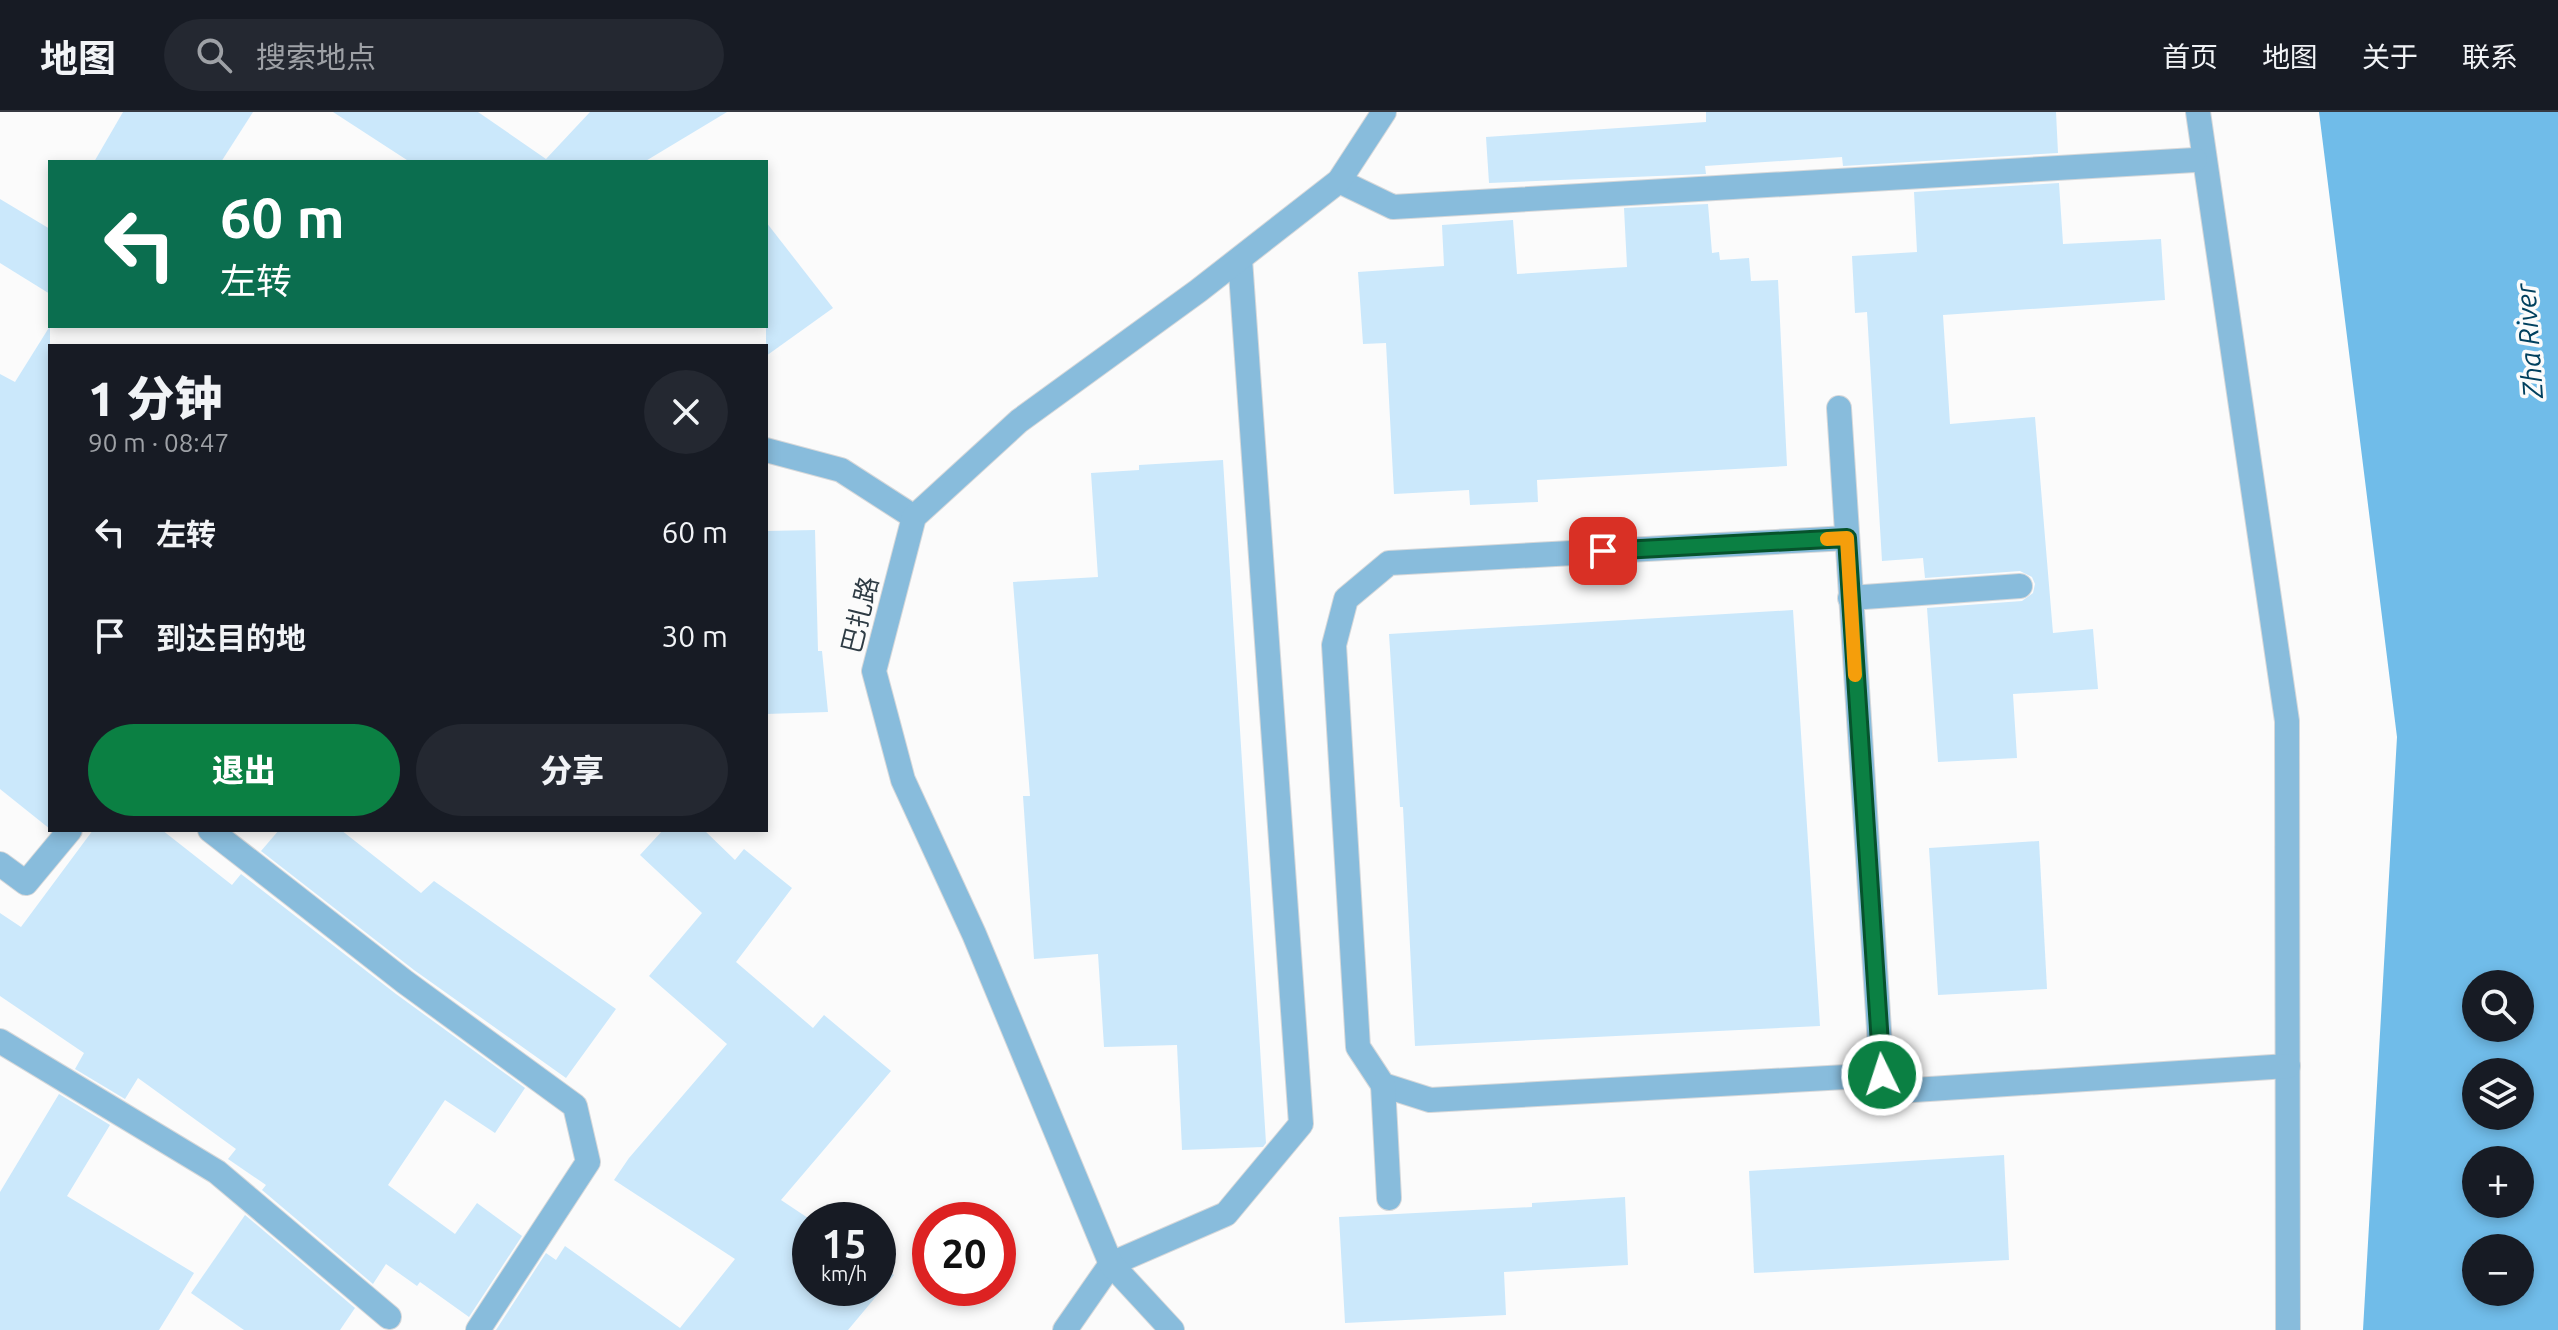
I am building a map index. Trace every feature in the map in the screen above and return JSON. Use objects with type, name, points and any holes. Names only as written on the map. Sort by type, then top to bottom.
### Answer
[{"type":"street","points":[[768,451],[841,470],[914,517],[1019,421],[1240,259],[1339,181],[1384,112]]},
{"type":"street","points":[[2198,112],[2287,721],[2288,1330]]},
{"type":"street","points":[[1339,181],[1393,207],[2195,160]]},
{"type":"street","points":[[1065,1330],[1111,1264],[1226,1214],[1301,1124],[1240,259]]},
{"type":"street","points":[[1839,408],[1883,1092],[2288,1066]]},
{"type":"street","name":"巴扎路","points":[[914,517],[874,671],[903,780],[974,934],[1111,1264],[1172,1330]]},
{"type":"street","points":[[1389,1198],[1383,1085],[1358,1047],[1334,645],[1346,599],[1389,563],[1847,538]]},
{"type":"street","points":[[1850,598],[2020,586]]},
{"type":"street","points":[[0,864],[26,883],[68,832]]},
{"type":"street","points":[[223,834],[405,982],[575,1106],[588,1162],[478,1330]]},
{"type":"street","points":[[0,1041],[217,1172],[391,1326]]},
{"type":"street","points":[[1383,1085],[1430,1100],[1882,1075]]},
{"type":"water","name":"Zha River","points":[[2319,112],[2558,112],[2558,1330],[2363,1330],[2397,737]]},
{"type":"building","points":[[123,112],[253,112],[222,160],[95,160]]},
{"type":"building","points":[[333,112],[478,112],[546,159],[590,112],[727,112],[647,160],[407,160]]},
{"type":"building","points":[[1706,112],[2056,112],[2058,153],[1843,166],[1842,157],[1705,166],[1706,174],[1489,183],[1486,137],[1706,122]]},
{"type":"building","points":[[2059,183],[2063,244],[2161,239],[2165,300],[1943,315],[1950,424],[2035,417],[2053,633],[2093,629],[2098,689],[2013,694],[2017,758],[1938,762],[1927,608],[2022,601],[2033,593],[2035,584],[2032,577],[2020,571],[1925,578],[1923,558],[1882,561],[1867,312],[1855,313],[1852,256],[1917,252],[1914,192]]},
{"type":"building","points":[[0,199],[48,228],[48,293],[0,263]]},
{"type":"building","points":[[1708,204],[1712,253],[1719,252],[1720,260],[1749,258],[1751,281],[1778,280],[1787,466],[1537,480],[1538,502],[1470,505],[1469,490],[1394,494],[1386,343],[1363,344],[1358,272],[1444,266],[1442,225],[1513,220],[1517,274],[1627,267],[1624,208]]},
{"type":"building","points":[[768,225],[833,308],[768,355]]},
{"type":"building","points":[[50,328],[48,827],[0,789],[0,374],[15,382]]},
{"type":"building","points":[[1223,460],[1266,1143],[1263,1147],[1182,1150],[1177,1045],[1104,1047],[1098,954],[1034,959],[1023,796],[1030,796],[1013,582],[1098,577],[1091,473],[1139,470],[1139,465]]},
{"type":"building","points":[[815,530],[818,651],[822,651],[828,712],[768,714],[768,531]]},
{"type":"building","points":[[1793,610],[1820,1026],[1415,1046],[1403,807],[1400,807],[1389,634]]},
{"type":"building","points":[[92,832],[165,832],[232,885],[241,874],[396,994],[525,1088],[495,1133],[445,1100],[388,1185],[455,1234],[477,1203],[522,1236],[469,1317],[420,1282],[417,1286],[386,1264],[373,1284],[262,1190],[266,1185],[228,1159],[236,1149],[138,1078],[125,1099],[75,1069],[84,1053],[0,996],[0,913],[21,927]]},
{"type":"building","points":[[277,832],[344,832],[421,893],[434,881],[616,1009],[566,1078],[414,970],[261,851]]},
{"type":"building","points":[[661,832],[706,832],[735,860],[744,849],[792,888],[736,962],[813,1028],[824,1015],[891,1071],[781,1200],[792,1207],[792,1306],[868,1306],[848,1330],[496,1330],[546,1253],[556,1260],[565,1246],[680,1328],[735,1259],[614,1180],[629,1158],[727,1044],[649,976],[702,913],[640,855]]},
{"type":"building","points":[[2039,841],[2047,989],[1938,995],[1929,848]]},
{"type":"building","points":[[59,1094],[110,1125],[67,1196],[194,1273],[159,1330],[0,1330],[0,1192]]},
{"type":"building","points":[[2004,1155],[2009,1260],[1754,1273],[1749,1171]]},
{"type":"building","points":[[1625,1197],[1628,1265],[1504,1272],[1506,1315],[1345,1323],[1339,1217],[1532,1207],[1532,1203]]},
{"type":"building","points":[[245,1215],[355,1308],[340,1330],[244,1330],[191,1293]]},
{"type":"slow traffic","points":[[1827,539],[1847,538],[1855,675]]},
{"type":"route","points":[[1603,551],[1847,538],[1882,1075]]}]
